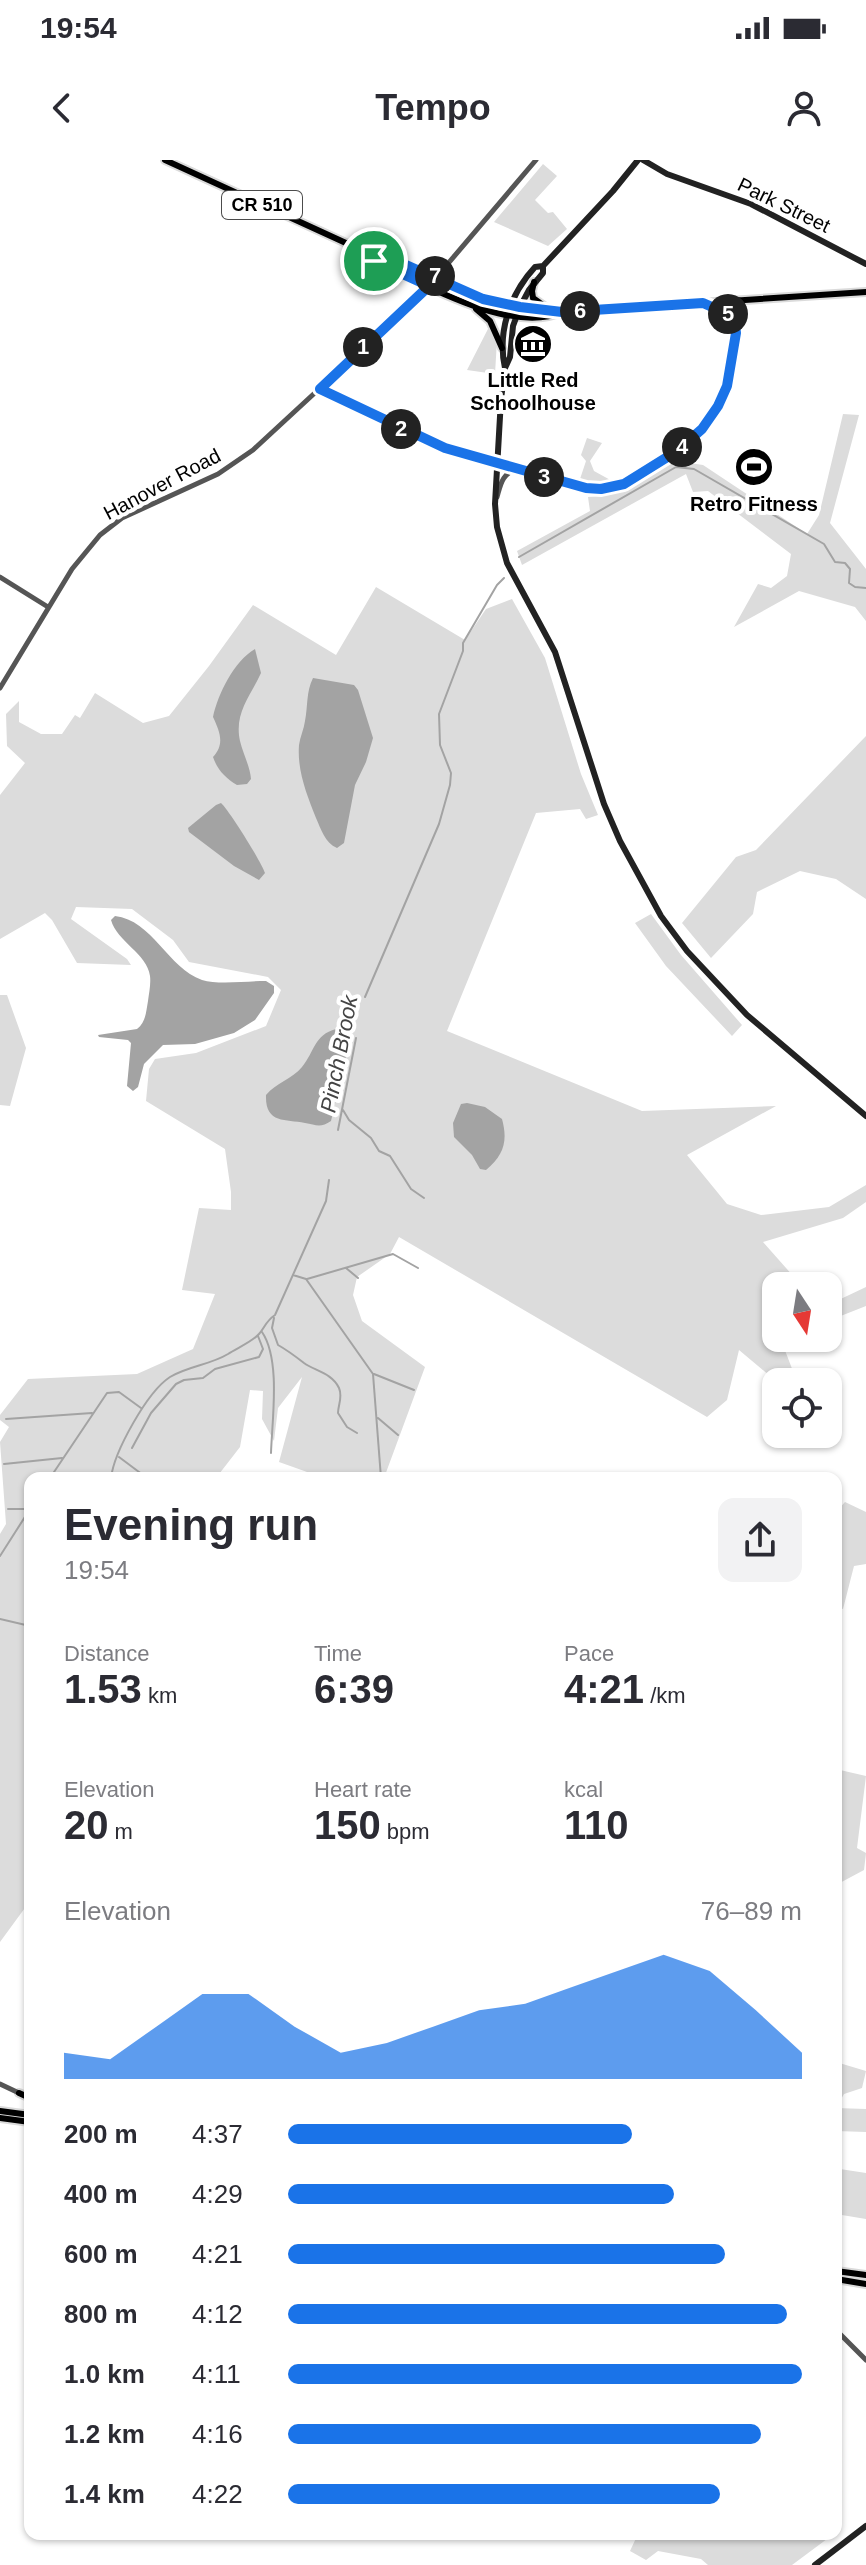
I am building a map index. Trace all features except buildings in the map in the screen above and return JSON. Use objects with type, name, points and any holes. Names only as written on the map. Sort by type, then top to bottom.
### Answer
[{"type":"main road","name":"CR 510","points":[[165,160],[359,249],[381,254],[483,299],[520,307],[562,312],[866,292]]},
{"type":"main road","name":"Park Street","points":[[641,160],[667,174],[751,204],[866,264]]},
{"type":"main road","points":[[502,348],[510,305],[527,276],[535,267],[543,266],[641,160]]},
{"type":"main road","name":"CR 510","points":[[359,249],[374,261],[470,305],[517,316],[551,317],[562,312]]},
{"type":"main road","points":[[505,368],[520,307],[534,282],[543,273],[543,266]]},
{"type":"main road","points":[[534,282],[533,299],[550,309]]},
{"type":"main road","points":[[703,303],[728,314],[736,333]]},
{"type":"main road","points":[[470,305],[490,321],[502,348],[505,368],[495,506],[507,563],[555,652],[600,794],[620,841],[650,897],[687,951],[747,1015],[866,1116]]},
{"type":"main road","points":[[19,2093],[24,2095]]},
{"type":"main road","points":[[0,2111],[24,2114]]},
{"type":"main road","points":[[0,2118],[24,2121]]},
{"type":"main road","points":[[842,2272],[866,2275]]},
{"type":"main road","points":[[842,2280],[866,2284]]},
{"type":"main road","points":[[815,2565],[827,2561],[866,2526]]},
{"type":"street","name":"Hanover Road","points":[[0,688],[48,607],[82,555],[100,535],[129,514],[230,467],[261,444],[429,286],[536,160]]},
{"type":"street","points":[[320,389],[432,443],[596,489],[619,486],[688,443],[710,419],[727,386],[740,300]]},
{"type":"street","points":[[495,506],[502,479],[517,469]]},
{"type":"street","points":[[0,577],[48,607]]},
{"type":"street","points":[[0,2084],[19,2093]]},
{"type":"street","points":[[842,2336],[866,2360]]},
{"type":"shaded area","points":[[543,164],[557,176],[535,200],[548,213],[553,212],[567,229],[548,246],[494,222]]},
{"type":"shaded area","points":[[490,325],[497,340],[495,374],[467,370]]},
{"type":"shaded area","points":[[843,414],[859,415],[830,523],[866,569],[866,621],[855,607],[799,591],[734,627],[758,584],[771,588],[787,576],[791,554],[708,491],[693,492],[686,474],[522,565],[517,551],[590,511],[588,497],[608,495],[580,479],[586,461],[581,455],[587,438],[602,443],[590,461],[594,471],[614,482],[663,459],[703,465],[807,534],[819,515]]},
{"type":"shaded area","points":[[376,587],[465,640],[486,609],[512,599],[545,658],[581,774],[598,815],[586,819],[580,809],[536,813],[447,1031],[642,1111],[776,1106],[687,1155],[727,1204],[761,1215],[829,1207],[866,1185],[866,1202],[843,1218],[763,1242],[790,1272],[762,1272],[762,1352],[786,1352],[792,1368],[762,1369],[739,1350],[727,1400],[707,1417],[399,1237],[390,1254],[357,1277],[353,1295],[362,1321],[425,1367],[386,1472],[307,1472],[279,1462],[302,1377],[278,1408],[274,1441],[262,1419],[263,1391],[250,1390],[240,1447],[221,1472],[24,1472],[24,1909],[0,1942],[0,1534],[6,1524],[0,1442],[9,1427],[0,1420],[0,1415],[28,1379],[137,1374],[193,1349],[215,1294],[182,1290],[199,1208],[231,1210],[225,1149],[146,1101],[149,1069],[155,1059],[196,1053],[266,1026],[281,990],[268,977],[189,962],[173,940],[132,909],[76,907],[71,919],[131,965],[77,963],[45,913],[0,939],[0,795],[25,763],[7,746],[6,714],[19,701],[19,722],[41,734],[62,734],[75,715],[80,718],[95,693],[143,723],[169,716],[253,605],[336,655]]},
{"type":"shaded area","points":[[866,736],[866,899],[836,879],[800,871],[757,892],[753,914],[711,958],[682,923],[736,857],[756,850]]},
{"type":"shaded area","points":[[651,914],[681,955],[742,1025],[732,1036],[666,966],[635,923]]},
{"type":"shaded area","points":[[0,995],[7,995],[26,1048],[10,1106],[0,1105]]},
{"type":"shaded area","points":[[866,1287],[866,1306],[842,1315],[842,1298]]},
{"type":"shaded area","points":[[845,1502],[866,1512],[866,1564],[854,1566],[843,1609],[842,1609],[842,1505]]},
{"type":"shaded area","points":[[842,1770],[866,1776],[857,1848],[866,1853],[864,1870],[842,1882]]},
{"type":"shaded area","points":[[842,2064],[866,2071],[862,2088],[842,2098]]},
{"type":"shaded area","points":[[842,2108],[866,2109],[866,2132],[842,2131]]},
{"type":"shaded area","points":[[842,2169],[866,2173],[866,2219],[842,2215]]},
{"type":"shaded area","points":[[635,2540],[826,2540],[792,2565],[708,2565],[701,2559],[658,2551],[646,2560],[630,2551]]},
{"type":"water","points":[[255,649],[261,673],[239,722],[240,741],[251,779],[247,784],[237,785],[222,773],[213,757],[220,738],[213,717],[228,679],[240,661]]},
{"type":"water","points":[[313,678],[354,685],[373,738],[355,785],[344,843],[337,848],[326,839],[320,827],[301,773],[299,745]]},
{"type":"water","points":[[221,803],[263,867],[265,873],[259,880],[234,866],[189,832],[188,828]]},
{"type":"water","points":[[115,916],[139,926],[179,966],[202,980],[225,983],[266,981],[274,986],[274,993],[255,1020],[234,1033],[195,1044],[163,1045],[144,1064],[138,1087],[133,1091],[127,1086],[131,1043],[98,1035],[137,1029],[145,1016],[149,992],[148,968],[114,928],[111,920]]},
{"type":"water","points":[[336,1029],[349,1034],[349,1043],[331,1121],[318,1125],[273,1116],[266,1095],[298,1071],[323,1035]]},
{"type":"water","points":[[461,1104],[485,1107],[502,1119],[505,1134],[503,1147],[486,1170],[480,1169],[472,1155],[454,1137],[453,1123]]},
{"type":"waterway","name":"Pinch Brook","points":[[519,557],[676,467],[694,469],[824,544],[835,562],[845,563],[850,569],[849,583],[866,588]]},
{"type":"waterway","name":"Pinch Brook","points":[[365,997],[439,824],[450,785],[451,773],[440,745],[439,714],[463,651],[463,643],[504,578]]},
{"type":"waterway","name":"Pinch Brook","points":[[338,1130],[356,1038]]},
{"type":"waterway","points":[[343,1110],[349,1120],[371,1138],[379,1151],[390,1156],[411,1189],[424,1198]]},
{"type":"waterway","name":"Pinch Brook","points":[[112,1472],[133,1423],[161,1385],[177,1373],[221,1358],[248,1342],[275,1315],[326,1201],[329,1180]]},
{"type":"waterway","points":[[307,1279],[393,1254],[418,1268]]},
{"type":"waterway","points":[[346,1268],[358,1278]]},
{"type":"waterway","points":[[293,1275],[306,1279],[373,1374],[381,1472]]},
{"type":"waterway","points":[[274,1318],[272,1328],[278,1345],[336,1383],[341,1395],[338,1413],[347,1427],[357,1433]]},
{"type":"waterway","points":[[262,1332],[272,1358],[274,1408],[271,1453]]},
{"type":"waterway","points":[[132,1448],[151,1413],[176,1384],[203,1378],[215,1369],[259,1357],[263,1349],[258,1336]]},
{"type":"waterway","points":[[374,1374],[414,1390]]},
{"type":"waterway","points":[[54,1472],[107,1393],[119,1392],[141,1408]]},
{"type":"waterway","points":[[6,1419],[92,1413]]},
{"type":"waterway","points":[[378,1418],[398,1435]]},
{"type":"waterway","points":[[119,1457],[139,1472]]},
{"type":"waterway","points":[[4,1464],[62,1458]]},
{"type":"waterway","points":[[8,1509],[24,1509]]},
{"type":"waterway","points":[[0,1556],[24,1518]]},
{"type":"waterway","name":"Pinch Brook","points":[[0,1619],[24,1625]]},
{"type":"place","name":"Little Red Schoolhouse","points":[[533,344]]},
{"type":"place","name":"Retro Fitness","points":[[754,467]]},
{"type":"route","points":[[359,249],[381,254],[483,299],[528,308],[562,312],[703,303],[728,314],[735,325],[727,386],[710,419],[688,443],[640,475],[611,488],[586,488],[448,449],[320,389],[429,286],[374,261],[359,249]]}]
